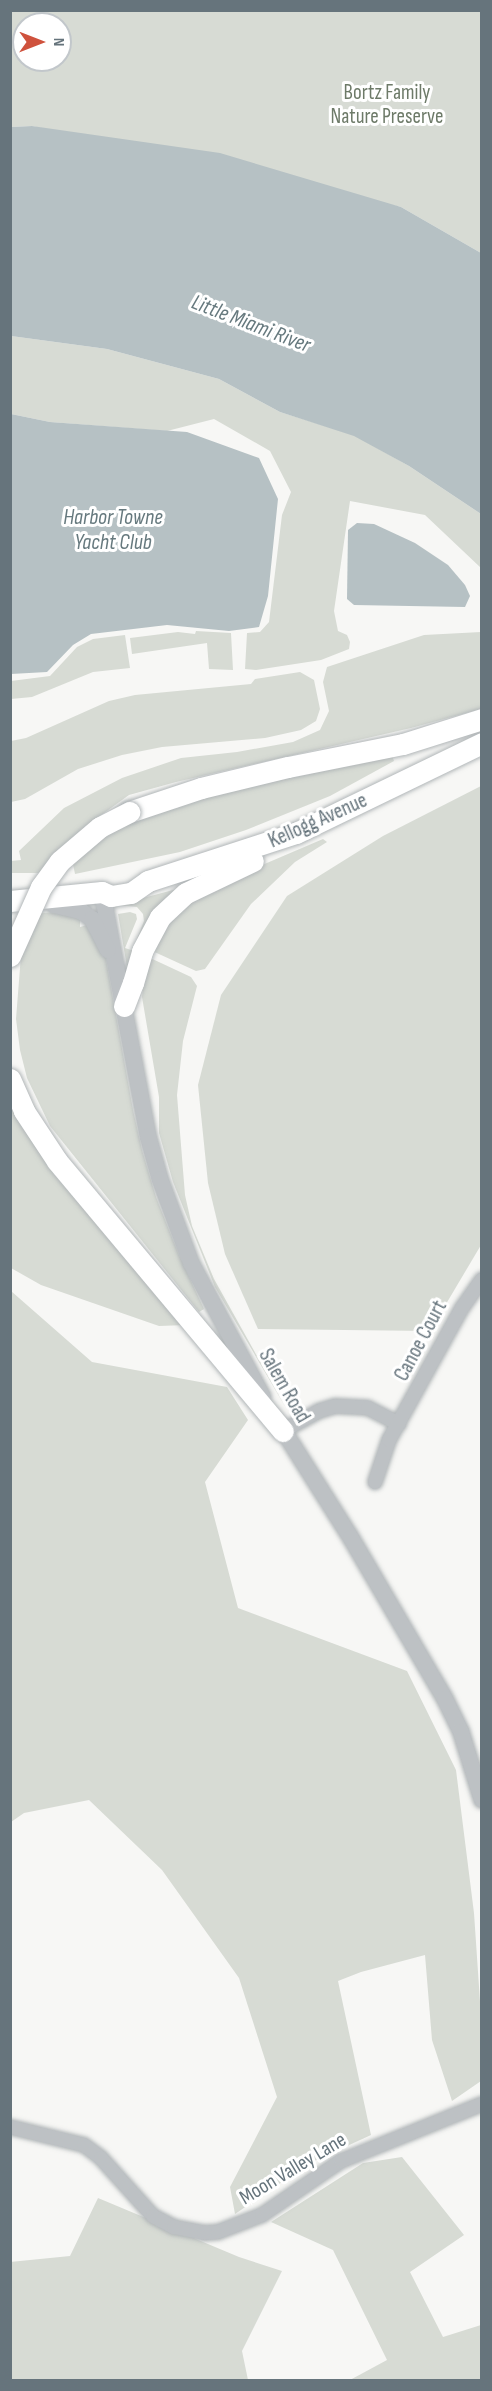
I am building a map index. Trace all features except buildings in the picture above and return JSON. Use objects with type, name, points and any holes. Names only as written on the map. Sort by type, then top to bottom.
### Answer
[{"type":"main road","points":[[10,956],[40,887],[60,861],[100,827],[129,812],[201,788],[403,744],[482,719]]},
{"type":"main road","name":"Kellogg Avenue","points":[[10,901],[102,892],[111,896],[131,893],[148,881],[296,833],[482,743]]},
{"type":"main road","points":[[124,1006],[150,933],[171,906],[186,893],[252,861],[296,833]]},
{"type":"main road","points":[[10,1079],[24,1111],[57,1161],[283,1431]]},
{"type":"street","name":"Salem Road","points":[[102,892],[148,1136],[191,1263],[212,1307],[283,1431],[351,1538],[445,1699],[461,1732],[482,1800]]},
{"type":"street","name":"Salem Road","points":[[47,898],[54,905],[81,911],[92,919],[117,967]]},
{"type":"street","name":"Canoe Court","points":[[375,1482],[379,1464],[399,1424],[462,1308],[482,1279]]},
{"type":"street","points":[[283,1431],[319,1411],[351,1405],[383,1414],[399,1424]]},
{"type":"street","name":"Moon Valley Lane","points":[[10,2127],[84,2145],[101,2158],[153,2216],[174,2227],[204,2233],[218,2232],[261,2215],[341,2161],[482,2104]]},
{"type":"green space","name":"Bortz Family Nature Preserve","points":[[10,11],[481,11],[481,253],[401,207],[32,126],[11,127]]},
{"type":"green space","points":[[11,336],[107,349],[219,379],[280,412],[354,435],[409,466],[481,514],[481,568],[425,515],[350,501],[334,611],[338,631],[347,635],[350,642],[349,649],[321,660],[256,670],[245,669],[247,633],[260,632],[269,622],[282,515],[291,492],[270,451],[214,419],[167,431],[50,422],[11,414]]},
{"type":"green space","points":[[196,631],[231,633],[233,670],[209,669],[207,643],[132,654],[130,638],[178,632],[195,634]]},
{"type":"green space","points":[[481,632],[481,709],[411,728],[129,795],[86,826],[41,873],[11,873],[11,861],[21,860],[19,851],[64,808],[122,778],[181,758],[237,752],[293,742],[320,730],[329,711],[323,682],[327,667],[424,635]]},
{"type":"green space","points":[[125,635],[130,668],[93,672],[32,697],[11,699],[11,681],[50,676],[77,647],[93,639]]},
{"type":"green space","points":[[300,672],[314,680],[320,709],[316,721],[301,730],[265,738],[162,747],[122,755],[78,769],[25,799],[11,802],[11,741],[26,738],[109,701],[135,695],[251,684],[255,679]]},
{"type":"green space","points":[[392,755],[394,761],[330,796],[246,830],[180,852],[75,874],[73,864],[95,844],[136,816],[162,805]]},
{"type":"green space","points":[[481,786],[481,1245],[430,1331],[258,1329],[225,1254],[208,1183],[198,1085],[221,995],[287,896],[383,836]]},
{"type":"green space","points":[[323,839],[327,842],[295,862],[251,904],[205,969],[196,971],[148,949],[155,933],[204,890]]},
{"type":"green space","points":[[176,890],[135,944],[144,921],[143,914],[137,907],[117,905]]},
{"type":"green space","points":[[63,912],[80,920],[80,927],[87,925],[104,948],[142,1150],[156,1197],[204,1309],[199,1312],[50,1126],[27,1078],[16,1019],[21,955],[40,913]]},
{"type":"green space","points":[[130,912],[136,914],[137,919],[125,948],[134,951],[127,967],[118,914]]},
{"type":"green space","points":[[146,956],[191,977],[197,986],[183,1041],[177,1095],[185,1195],[192,1226],[214,1279],[286,1408],[215,1287],[173,1182],[159,1133],[159,1097],[142,997]]},
{"type":"green space","points":[[10,1094],[20,1120],[53,1173],[186,1325],[159,1326],[41,1285],[11,1268]]},
{"type":"green space","points":[[11,1291],[92,1362],[227,1387],[248,1420],[205,1482],[238,1608],[407,1671],[456,1770],[474,1913],[481,2016],[481,2081],[452,2101],[432,2040],[425,1955],[361,1972],[338,1981],[371,2135],[310,2163],[235,2214],[230,2187],[277,2097],[239,1978],[162,1870],[89,1800],[24,1813],[11,1822]]},
{"type":"green space","points":[[402,2157],[464,2235],[410,2272],[443,2337],[481,2325],[481,2380],[350,2380],[387,2360],[333,2250],[271,2222],[363,2163]]},
{"type":"green space","points":[[98,2198],[239,2257],[282,2271],[242,2351],[248,2380],[11,2380],[10,2262],[70,2256]]},
{"type":"water","name":"Little Miami River","points":[[32,126],[220,153],[401,207],[481,253],[481,514],[409,466],[354,436],[280,412],[219,379],[107,349],[11,336],[11,127]]},
{"type":"water","name":"Harbor Towne Yacht Club","points":[[11,414],[50,422],[187,432],[259,458],[278,499],[268,596],[259,627],[229,631],[167,625],[91,634],[73,645],[47,672],[11,674]]},
{"type":"water","points":[[357,523],[374,524],[415,543],[448,565],[465,585],[470,596],[465,607],[354,605],[347,599],[348,530]]}]
